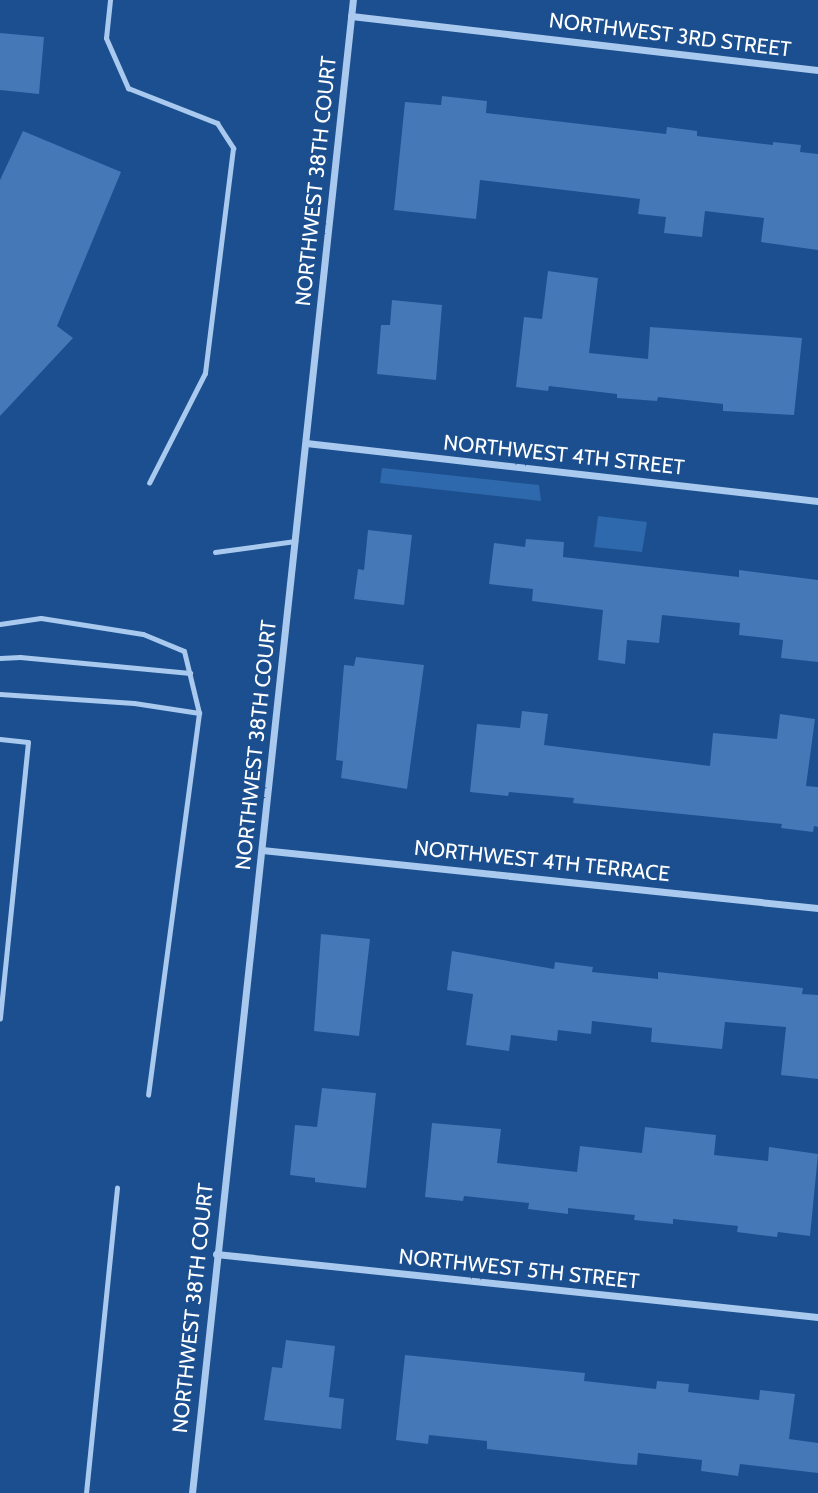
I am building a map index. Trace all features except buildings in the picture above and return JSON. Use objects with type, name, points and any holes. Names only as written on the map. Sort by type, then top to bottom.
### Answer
[{"type":"street","name":"NORTHWEST 38TH COURT","points":[[192,1493],[353,0]]},
{"type":"street","name":"NORTHWEST 3RD STREET","points":[[351,16],[818,70]]},
{"type":"street","name":"NORTHWEST 4TH STREET","points":[[306,443],[818,501]]},
{"type":"street","name":"NORTHWEST 4TH TERRACE","points":[[262,850],[818,908]]},
{"type":"street","name":"NORTHWEST 5TH STREET","points":[[216,1254],[818,1317]]},
{"type":"lane","points":[[110,0],[106,38],[128,88],[217,123],[233,148],[205,373],[149,483]]},
{"type":"lane","points":[[215,552],[295,541]]},
{"type":"lane","points":[[0,624],[41,618],[143,634],[184,651],[199,713],[148,1094]]},
{"type":"lane","points":[[0,658],[20,657],[190,673]]},
{"type":"lane","points":[[0,694],[134,703],[199,713]]},
{"type":"lane","points":[[0,739],[28,742],[0,1019]]},
{"type":"lane","points":[[86,1493],[117,1188]]},
{"type":"shaded area","points":[[382,468],[539,485],[541,501],[380,483]]},
{"type":"shaded area","points":[[598,516],[647,522],[642,552],[594,547]]}]
